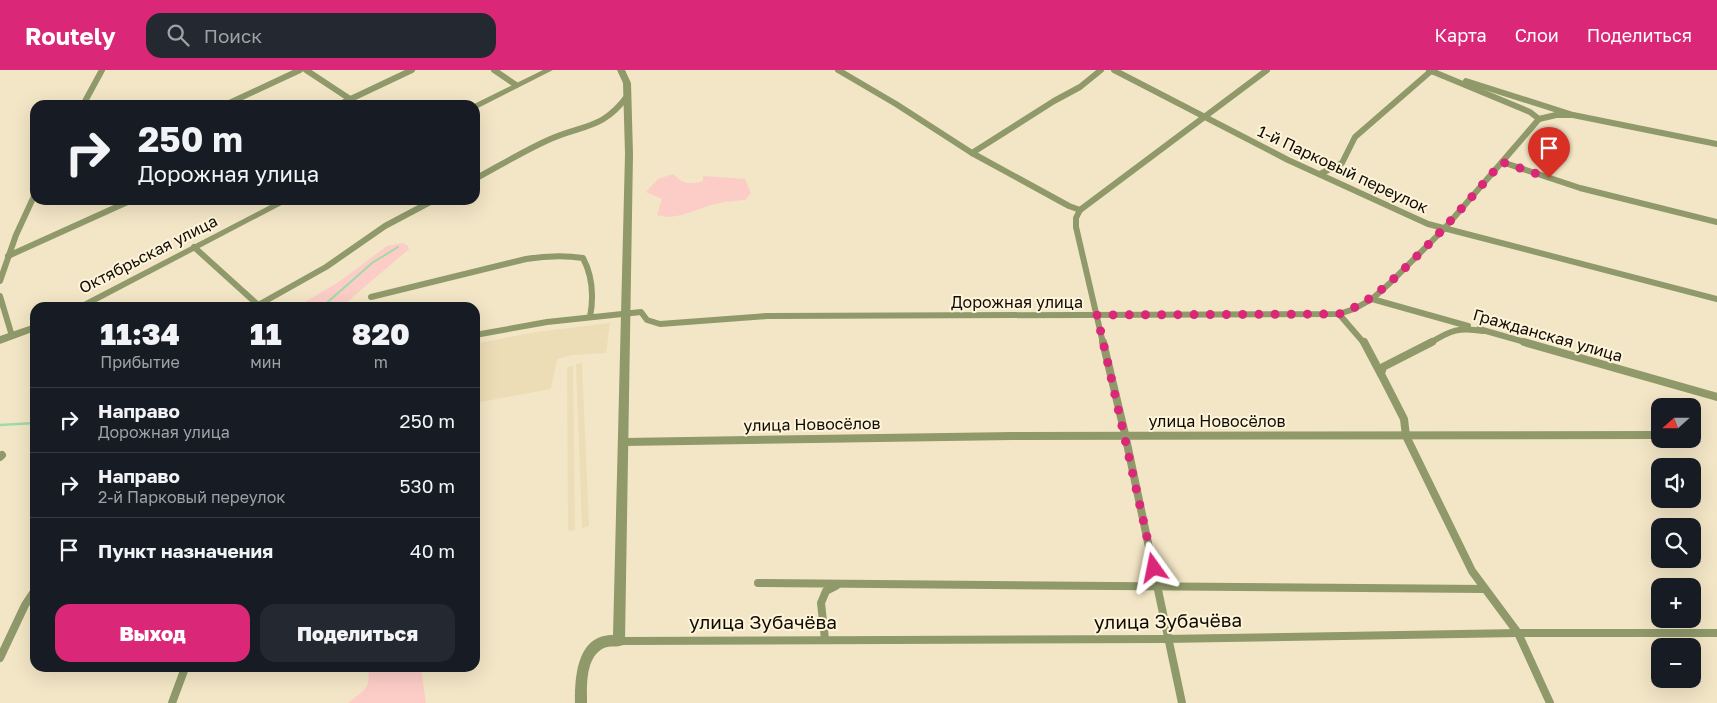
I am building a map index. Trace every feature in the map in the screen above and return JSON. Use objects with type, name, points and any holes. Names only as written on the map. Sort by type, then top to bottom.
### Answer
[{"type":"street","points":[[86,100],[102,70]]},
{"type":"street","points":[[235,100],[300,70]]},
{"type":"street","points":[[306,70],[350,100],[412,70]]},
{"type":"street","points":[[494,70],[516,85]]},
{"type":"street","points":[[480,103],[550,70]]},
{"type":"street","points":[[581,703],[581,674],[593,649],[604,642],[619,641],[629,235],[628,95],[626,78],[621,70]]},
{"type":"street","points":[[838,70],[896,104],[972,153],[1069,206],[1080,210]]},
{"type":"street","points":[[972,153],[1054,101],[1080,87],[1101,70]]},
{"type":"street","name":"1-й Парковый переулок","points":[[1114,70],[1204,117],[1414,218],[1444,229],[1717,299]]},
{"type":"street","points":[[1182,703],[1125,434],[1076,226],[1076,218],[1080,210],[1267,70]]},
{"type":"street","points":[[1430,70],[1530,112],[1539,119],[1556,115],[1573,115]]},
{"type":"street","points":[[1430,70],[1573,115],[1717,144]]},
{"type":"street","points":[[1320,174],[1342,163],[1355,137],[1430,70]]},
{"type":"street","points":[[480,176],[558,136],[602,122],[622,104],[628,95]]},
{"type":"street","name":"Дорожная улица","points":[[626,313],[640,312],[648,320],[660,324],[767,316],[1339,314],[1354,309],[1372,299],[1390,283],[1444,229],[1539,119]]},
{"type":"street","points":[[1502,162],[1580,188],[1717,222]]},
{"type":"street","points":[[0,281],[8,256],[30,205]]},
{"type":"street","points":[[8,256],[121,205]]},
{"type":"street","name":"Октябрьская улица","points":[[88,302],[277,205]]},
{"type":"street","points":[[262,302],[326,267],[385,226],[425,205]]},
{"type":"street","points":[[194,247],[251,302]]},
{"type":"street","points":[[371,297],[456,275],[543,256],[562,254],[583,258],[589,268],[593,302],[590,317]]},
{"type":"street","points":[[0,296],[12,336]]},
{"type":"street","name":"Гражданская улица","points":[[1372,299],[1717,397]]},
{"type":"street","points":[[480,334],[626,313]]},
{"type":"street","points":[[1339,314],[1368,345],[1404,419],[1406,436],[1472,570],[1484,589],[1518,633],[1550,703]]},
{"type":"street","points":[[1381,374],[1383,367],[1416,352],[1442,333],[1462,327],[1483,331]]},
{"type":"street","points":[[0,340],[30,329]]},
{"type":"street","name":"улица Новосёлов","points":[[624,442],[779,438],[1125,434],[1651,436]]},
{"type":"street","name":"улица Зубачёва","points":[[758,583],[1158,588],[1484,589]]},
{"type":"street","points":[[825,639],[821,603],[826,591],[838,585]]},
{"type":"street","points":[[0,658],[30,598]]},
{"type":"street","name":"улица Зубачёва","points":[[619,641],[1167,639],[1518,633],[1717,634]]},
{"type":"street","points":[[172,703],[184,672]]},
{"type":"shaded area","points":[[673,174],[683,182],[690,183],[703,181],[703,176],[745,179],[751,193],[745,200],[712,205],[681,215],[665,217],[657,215],[662,199],[646,192],[658,179]]},
{"type":"shaded area","points":[[403,243],[409,249],[347,302],[305,302],[340,281],[387,246]]},
{"type":"shaded area","points":[[610,323],[606,353],[572,355],[557,359],[551,389],[480,402],[480,343],[536,332]]},
{"type":"shaded area","points":[[582,363],[589,526],[582,528],[576,364]]},
{"type":"shaded area","points":[[573,366],[575,530],[568,531],[567,367]]},
{"type":"shaded area","points":[[368,672],[422,672],[426,703],[348,703],[365,689]]},
{"type":"waterway","points":[[328,302],[372,263],[398,247]]},
{"type":"waterway","points":[[0,425],[30,423]]},
{"type":"route","points":[[1154,568],[1097,315],[1339,314],[1354,309],[1372,299],[1390,283],[1444,229],[1502,162],[1549,178]]}]
